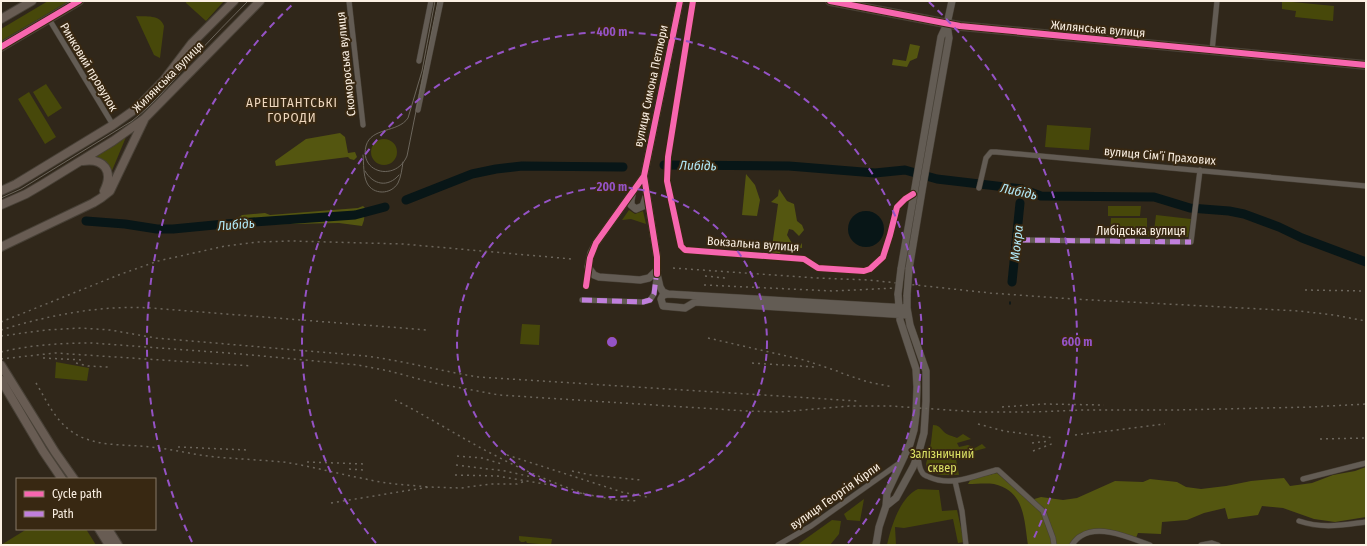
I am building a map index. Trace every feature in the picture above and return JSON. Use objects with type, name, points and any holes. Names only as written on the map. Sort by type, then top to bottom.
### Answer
[{"type":"main road","points":[[1,19],[32,1]]},
{"type":"main road","points":[[1,47],[79,1]]},
{"type":"main road","name":"Жилянська вулиця","points":[[1,191],[16,184],[113,125],[137,108],[150,96],[192,43],[234,1]]},
{"type":"main road","name":"Жилянська вулиця","points":[[1,205],[26,194],[144,120],[260,1]]},
{"type":"main road","name":"вулиця Симона Петлюри","points":[[644,176],[680,1]]},
{"type":"main road","name":"Жилянська вулиця","points":[[830,1],[947,24],[1013,32],[1366,65]]},
{"type":"main road","points":[[876,545],[879,527],[886,506],[887,493],[912,438],[916,414],[916,369],[905,337],[899,311],[898,294],[900,269],[941,37],[947,24],[952,1]]},
{"type":"main road","points":[[886,506],[896,498],[918,455],[923,439],[927,379],[926,371],[913,335],[908,311],[907,295],[909,269],[922,185],[949,38],[947,24]]},
{"type":"main road","points":[[1,247],[94,203],[110,191],[144,120]]},
{"type":"main road","points":[[1,242],[81,204],[104,191],[108,183],[108,174],[103,164],[93,160],[80,161]]},
{"type":"main road","points":[[644,176],[596,243],[591,254],[588,267],[594,275],[599,277],[640,280],[657,274]]},
{"type":"main road","points":[[644,176],[656,254],[658,282],[661,290],[668,294]]},
{"type":"main road","points":[[633,192],[630,200],[631,205],[636,209],[643,206],[646,192]]},
{"type":"main road","points":[[899,311],[668,294],[663,295],[661,299],[662,304],[665,307],[685,308],[695,302],[899,311],[908,311]]},
{"type":"main road","points":[[686,295],[690,297],[690,304]]},
{"type":"main road","points":[[3,368],[55,452],[73,478]]},
{"type":"main road","points":[[1,380],[43,451],[61,478]]},
{"type":"main road","points":[[100,530],[109,545]]},
{"type":"main road","points":[[109,530],[118,545]]},
{"type":"street","name":"Скомороська вулиця","points":[[349,1],[363,125]]},
{"type":"street","points":[[419,61],[431,1]]},
{"type":"street","points":[[418,110],[441,1]]},
{"type":"street","name":"вулиця Симона Петлюри","points":[[668,157],[694,1]]},
{"type":"street","points":[[1212,50],[1217,1]]},
{"type":"street","name":"Ринковий провулок","points":[[49,19],[113,125]]},
{"type":"street","name":"вулиця Сімʼї Прахових","points":[[979,188],[986,158],[991,152],[1366,186]]},
{"type":"street","name":"Вокзальна вулиця","points":[[668,157],[667,181],[672,209],[681,246],[685,250],[804,259],[818,268],[864,271],[870,269],[883,257],[897,207],[913,194]]},
{"type":"street","name":"Либідська вулиця","points":[[1020,240],[1191,242],[1200,170]]},
{"type":"street","points":[[582,300],[643,302],[650,300],[654,294],[657,274]]},
{"type":"street","points":[[918,455],[920,468],[923,474],[945,482],[955,481],[998,470],[1043,511],[1054,545]]},
{"type":"street","name":"вулиця Георгія Кірпи","points":[[778,545],[811,526],[902,462]]},
{"type":"street","points":[[1303,479],[1366,463]]},
{"type":"street","points":[[955,481],[962,510],[966,545]]},
{"type":"street","points":[[1299,521],[1332,527],[1366,522]]},
{"type":"street","points":[[1072,545],[1080,536],[1091,532],[1114,533],[1150,545]]},
{"type":"street","points":[[1201,545],[1212,543],[1218,545]]},
{"type":"green space","points":[[48,1],[69,1],[1,41],[1,29]]},
{"type":"green space","points":[[186,1],[224,1],[206,21],[186,3]]},
{"type":"green space","points":[[1282,1],[1334,6],[1333,21],[1295,17],[1296,11],[1282,9]]},
{"type":"green space","points":[[136,16],[152,17],[162,22],[164,26],[160,58],[154,55]]},
{"type":"green space","points":[[46,84],[62,108],[48,117],[33,92]]},
{"type":"green space","points":[[29,92],[56,137],[45,144],[18,99]]},
{"type":"green space","points":[[1047,125],[1091,128],[1089,150],[1045,147]]},
{"type":"green space","points":[[126,137],[111,173],[105,163],[96,157]]},
{"type":"green space","points":[[384,139],[393,143],[397,152],[393,161],[384,165],[375,161],[371,152],[375,143]]},
{"type":"green space","points":[[1108,206],[1141,206],[1140,216],[1108,216]]},
{"type":"green space","points":[[629,210],[635,214],[643,211],[646,224],[631,219],[622,220]]},
{"type":"green space","points":[[1156,215],[1191,219],[1188,237],[1110,236],[1111,218],[1147,218],[1147,232],[1154,231]]},
{"type":"green space","points":[[1014,241],[1020,241],[1016,277],[1012,277],[1012,282],[1008,283],[1011,251]]},
{"type":"green space","points":[[522,324],[540,325],[539,345],[520,344]]},
{"type":"green space","points":[[56,362],[89,368],[87,381],[55,378]]},
{"type":"green space","name":"Залізничний сквер","points":[[933,425],[938,426],[948,435],[957,438],[963,434],[971,439],[957,443],[959,447],[968,445],[975,448],[982,444],[986,448],[967,453],[955,454],[959,475],[930,473],[927,470],[926,464],[931,443]]},
{"type":"green space","points":[[918,489],[939,490],[942,511],[957,510],[964,542],[958,543],[953,519],[904,528],[895,527],[896,545],[887,545],[894,521],[901,505]]},
{"type":"green space","points":[[864,499],[860,521],[847,520],[844,514]]},
{"type":"green space","points":[[832,520],[841,521],[839,534],[830,545],[797,545]]},
{"type":"green space","points":[[25,530],[87,530],[96,545],[1,545]]},
{"type":"green space","points":[[519,536],[552,539],[551,545],[527,543],[526,541],[521,542],[519,540]]},
{"type":"shaded area","points":[[910,44],[920,46],[917,58],[910,61],[907,67],[892,65],[893,59],[906,61]]},
{"type":"shaded area","points":[[340,133],[345,137],[348,153],[355,152],[357,157],[354,160],[348,157],[276,166],[275,161],[306,139]]},
{"type":"shaded area","points":[[746,174],[755,185],[760,200],[757,216],[742,215]]},
{"type":"shaded area","points":[[779,189],[787,201],[794,204],[797,221],[802,225],[804,230],[799,236],[793,230],[789,229],[787,235],[793,245],[800,246],[802,243],[802,248],[781,247],[780,255],[771,254],[778,204],[771,202],[778,196]]},
{"type":"shaded area","points":[[363,206],[365,208],[362,226],[339,223],[235,225],[234,221],[242,215],[265,213],[270,215],[358,208]]},
{"type":"shaded area","points":[[870,211],[879,216],[883,222],[883,236],[879,242],[870,247],[862,247],[853,242],[849,236],[848,225],[853,216],[859,212]]},
{"type":"shaded area","points":[[1366,467],[1366,517],[1335,522],[1314,519],[1283,508],[1262,506],[1258,515],[1228,519],[1225,508],[1204,513],[1187,520],[1162,522],[1161,534],[1138,533],[1135,540],[1115,533],[1091,532],[1072,545],[1054,545],[1043,511],[1031,500],[1041,497],[1063,500],[1077,498],[1115,481],[1143,482],[1150,479],[1177,482],[1186,487],[1201,489],[1251,481],[1284,478],[1290,486],[1312,483],[1333,475],[1355,471]]},
{"type":"shaded area","points":[[997,473],[1042,512],[1051,537],[1052,545],[1028,545],[1024,517],[1017,500],[1012,493],[994,484],[968,484],[971,479]]},
{"type":"waterway","name":"Либідь","points":[[664,165],[789,166],[875,173],[905,170],[937,179],[1022,189],[1041,196],[1154,197],[1190,208],[1229,211],[1244,214],[1366,262]]},
{"type":"waterway","name":"Либідь","points":[[406,200],[472,174],[496,169],[522,166],[623,167]]},
{"type":"waterway","name":"Мокра","points":[[1012,282],[1020,203]]},
{"type":"waterway","name":"Либідь","points":[[86,221],[125,224],[157,229],[173,229],[355,215],[385,207]]},
{"type":"tram line","points":[[1,198],[21,189],[141,114],[248,1]]},
{"type":"tram line","points":[[435,1],[422,71],[408,118],[404,123],[373,136],[366,146],[365,155],[368,163],[373,168],[380,171],[395,169],[402,164],[407,156],[438,1]]},
{"type":"tram line","points":[[363,155],[364,173],[367,183],[373,190],[382,192],[391,190],[398,183],[403,162]]},
{"type":"tram line","points":[[365,171],[368,176],[376,182],[381,183],[390,182],[399,175]]},
{"type":"railway","points":[[1,322],[121,274],[158,261],[225,246],[257,242],[291,241],[403,244],[572,259]]},
{"type":"railway","points":[[673,268],[869,280],[990,293],[1073,299],[1299,311],[1334,315],[1366,321]]},
{"type":"railway","points":[[705,276],[725,278]]},
{"type":"railway","points":[[704,285],[833,291],[896,288]]},
{"type":"railway","points":[[1305,290],[1366,291]]},
{"type":"railway","points":[[1,330],[75,312],[132,307],[427,330]]},
{"type":"railway","points":[[1,336],[46,330],[81,328],[110,330],[156,338],[366,356],[478,377],[858,401]]},
{"type":"railway","points":[[708,338],[804,360],[868,382],[893,387]]},
{"type":"railway","points":[[1,352],[46,345],[92,343],[241,354],[358,365],[389,371],[434,383],[499,395],[747,411],[780,412],[849,406],[890,406],[978,412],[1032,412],[1311,407],[1366,404]]},
{"type":"railway","points":[[1,359],[55,353],[252,366]]},
{"type":"railway","points":[[43,358],[83,360]]},
{"type":"railway","points":[[76,363],[88,366],[108,367]]},
{"type":"railway","points":[[752,363],[815,367]]},
{"type":"railway","points":[[36,383],[59,420],[71,431],[88,440],[105,444],[159,448],[216,457],[283,462],[381,482],[429,487]]},
{"type":"railway","points":[[395,400],[510,463],[542,478],[585,494]]},
{"type":"railway","points":[[1002,407],[1044,404],[1104,405]]},
{"type":"railway","points":[[978,424],[1004,431],[1054,438]]},
{"type":"railway","points":[[1075,435],[1165,424]]},
{"type":"railway","points":[[1320,439],[1366,438]]},
{"type":"railway","points":[[1032,443],[1050,441]]},
{"type":"railway","points":[[1033,451],[1054,443]]},
{"type":"railway","points":[[178,447],[247,450]]},
{"type":"railway","points":[[507,455],[622,492],[647,497]]},
{"type":"railway","points":[[457,456],[482,458],[502,464]]},
{"type":"railway","points":[[307,462],[365,464]]},
{"type":"railway","points":[[456,465],[505,471],[532,477]]},
{"type":"railway","points":[[349,469],[364,470]]},
{"type":"railway","points":[[572,471],[591,475],[641,480]]},
{"type":"railway","points":[[455,475],[497,476],[551,485]]},
{"type":"railway","points":[[331,503],[429,487],[461,488],[491,484],[517,484],[525,481]]},
{"type":"railway","points":[[580,493],[616,500],[639,501]]},
{"type":"marked path","points":[[1020,240],[1191,242]]},
{"type":"marked path","points":[[582,300],[643,302],[650,300],[654,294],[656,278]]},
{"type":"cycle path","points":[[1,47],[79,1]]},
{"type":"cycle path","points":[[657,274],[657,257],[644,176],[680,1]]},
{"type":"cycle path","points":[[693,1],[668,157],[667,181],[681,246],[685,250],[804,259],[818,268],[864,271],[870,269],[883,257],[897,207],[913,194]]},
{"type":"cycle path","points":[[830,1],[960,26],[1366,65]]},
{"type":"cycle path","points":[[586,286],[590,258],[596,243],[644,176]]},
{"type":"district","name":"АРЕШТАНТСЬКІ ГОРОДИ","points":[[292,110]]}]
